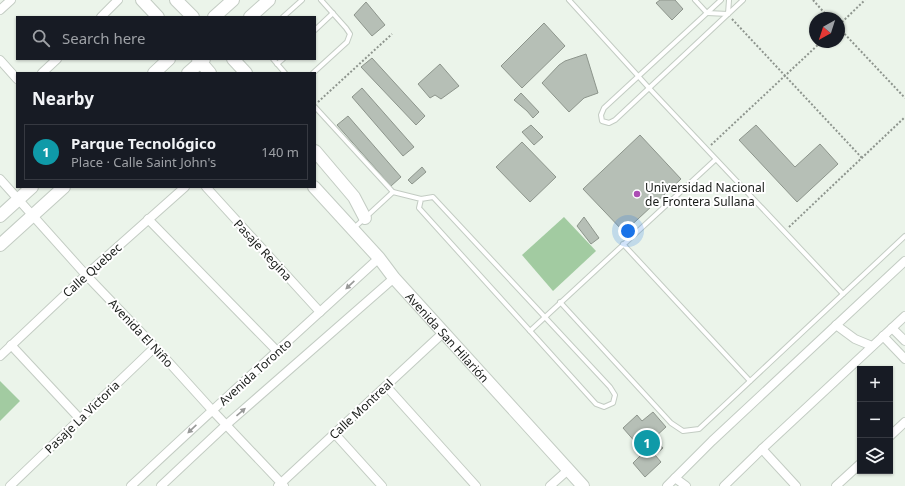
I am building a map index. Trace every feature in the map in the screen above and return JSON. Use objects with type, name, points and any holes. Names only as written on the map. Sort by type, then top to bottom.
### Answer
[{"type":"street","points":[[0,10],[11,0]]},
{"type":"street","points":[[102,16],[118,0]]},
{"type":"street","points":[[142,0],[157,16]]},
{"type":"street","points":[[176,0],[192,16]]},
{"type":"street","points":[[215,16],[233,0]]},
{"type":"street","points":[[251,16],[269,0]]},
{"type":"street","points":[[0,60],[16,77]]},
{"type":"street","points":[[43,72],[56,60]]},
{"type":"street","points":[[155,72],[168,60]]},
{"type":"street","points":[[189,72],[200,60],[209,72]]},
{"type":"street","points":[[235,60],[245,72]]},
{"type":"street","points":[[316,152],[354,197],[365,218]]},
{"type":"street","name":"Avenida El Niño","points":[[0,179],[86,275],[155,347],[281,485]]},
{"type":"street","points":[[0,216],[31,188]]},
{"type":"street","points":[[0,245],[63,188]]},
{"type":"street","name":"Calle Quebec","points":[[0,356],[86,275],[184,188]]},
{"type":"street","name":"Pasaje Regina","points":[[207,188],[320,312]]},
{"type":"street","name":"Avenida San Hilarión","points":[[315,188],[379,258],[394,278],[583,486]]},
{"type":"street","points":[[148,219],[278,352]]},
{"type":"street","name":"Avenida Toronto","points":[[132,486],[212,410],[278,352],[379,258]]},
{"type":"street","points":[[667,486],[712,440],[905,261]]},
{"type":"street","name":"Avenida Toronto","points":[[161,486],[226,425],[394,278]]},
{"type":"street","points":[[724,486],[905,316]]},
{"type":"street","points":[[836,325],[855,340],[872,346]]},
{"type":"street","points":[[892,328],[905,341]]},
{"type":"street","name":"Calle Montreal","points":[[281,485],[444,332]]},
{"type":"street","points":[[883,336],[905,359]]},
{"type":"street","points":[[11,345],[80,419]]},
{"type":"street","name":"Pasaje La Victoria","points":[[10,486],[155,347]]},
{"type":"street","points":[[386,386],[476,486]]},
{"type":"street","points":[[893,433],[905,422]]},
{"type":"street","points":[[335,434],[382,486]]},
{"type":"street","points":[[762,449],[796,486]]},
{"type":"street","points":[[836,486],[857,467]]},
{"type":"street","points":[[550,486],[568,470]]},
{"type":"street","points":[[675,478],[686,486]]},
{"type":"lane","points":[[284,16],[302,0]]},
{"type":"lane","points":[[314,72],[347,42],[350,34],[321,0]]},
{"type":"lane","points":[[569,0],[706,150],[843,294]]},
{"type":"lane","points":[[695,0],[708,13],[728,14]]},
{"type":"lane","points":[[721,0],[604,108],[601,115],[602,121],[609,123],[614,120],[743,0]]},
{"type":"lane","points":[[728,14],[729,0]]},
{"type":"lane","points":[[316,29],[333,13]]},
{"type":"lane","points":[[274,60],[284,72]]},
{"type":"lane","points":[[277,64],[282,60]]},
{"type":"lane","points":[[316,107],[393,192],[421,199],[433,197],[610,387],[615,395],[613,403],[604,407],[596,404],[419,208],[421,199]]},
{"type":"lane","points":[[530,331],[716,160]]},
{"type":"lane","points":[[352,229],[393,192]]},
{"type":"lane","points":[[560,302],[671,423],[683,431],[699,429],[905,236]]},
{"type":"lane","points":[[623,244],[750,381]]},
{"type":"path","points":[[813,0],[824,12]]},
{"type":"path","points":[[845,19],[866,0]]},
{"type":"path","points":[[728,14],[862,158]]},
{"type":"path","points":[[316,105],[392,34]]},
{"type":"path","points":[[845,34],[905,98]]},
{"type":"path","points":[[706,150],[815,48]]},
{"type":"path","points":[[784,232],[905,116]]},
{"type":"green space","points":[[564,217],[596,251],[553,291],[522,255]]},
{"type":"green space","points":[[0,381],[20,401],[0,421]]},
{"type":"building","points":[[660,0],[675,0],[683,9],[672,20],[656,3]]},
{"type":"building","points":[[366,2],[385,25],[372,36],[354,15]]},
{"type":"building","points":[[544,23],[565,46],[522,88],[501,66]]},
{"type":"building","points":[[586,54],[598,93],[584,98],[569,112],[542,83],[559,65],[565,61]]},
{"type":"building","points":[[372,58],[425,116],[416,125],[361,67]]},
{"type":"building","points":[[440,64],[459,86],[441,99],[435,95],[430,98],[418,84]]},
{"type":"building","points":[[362,88],[414,147],[403,156],[352,97]]},
{"type":"building","points":[[521,93],[539,112],[533,118],[514,100]]},
{"type":"building","points":[[348,116],[401,177],[391,186],[337,125]]},
{"type":"building","points":[[531,125],[543,137],[534,145],[522,132]]},
{"type":"building","points":[[756,125],[795,167],[820,144],[838,164],[797,202],[739,140]]},
{"type":"building","points":[[640,135],[681,179],[624,232],[583,189]]},
{"type":"building","points":[[522,142],[556,177],[530,202],[496,167]]},
{"type":"building","points":[[422,167],[426,172],[412,184],[408,180]]},
{"type":"building","points":[[584,217],[599,238],[591,244],[577,226]]},
{"type":"building","points":[[653,412],[666,427],[654,438],[663,448],[655,455],[661,462],[645,477],[633,463],[644,452],[623,428],[637,415],[642,421]]},
{"type":"place","name":"Universidad Nacional de Frontera Sullana","points":[[637,194]]},
{"type":"place","name":"Parque Tecnológico","points":[[647,443]]}]
